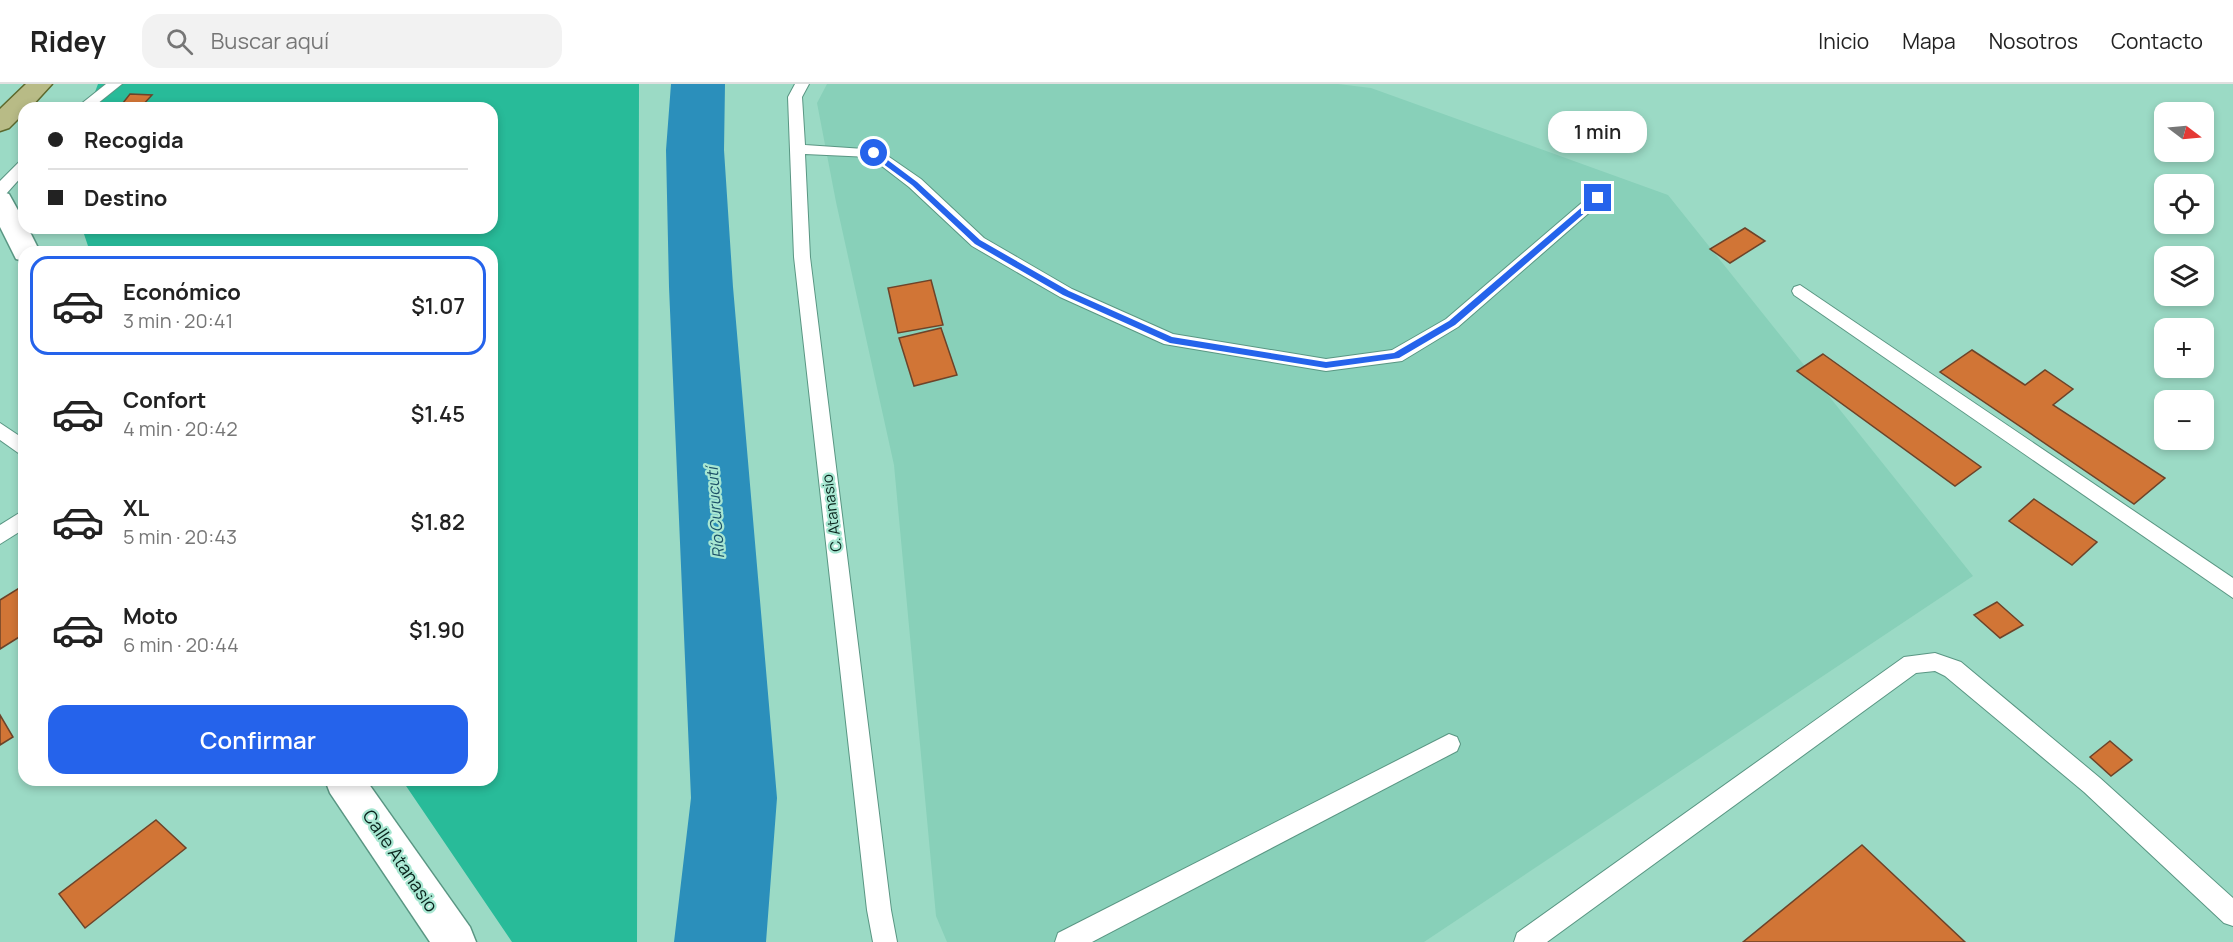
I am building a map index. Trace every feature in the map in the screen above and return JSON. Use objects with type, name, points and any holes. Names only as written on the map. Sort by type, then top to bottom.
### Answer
[{"type":"main road","points":[[22,102],[40,84]]},
{"type":"main road","points":[[0,123],[18,105]]},
{"type":"street","points":[[0,200],[23,246]]},
{"type":"street","name":"Calle Atanasio","points":[[348,786],[455,942]]},
{"type":"lane","points":[[90,102],[115,84]]},
{"type":"lane","name":"C. Atanasio","points":[[802,84],[795,97],[802,257],[879,909],[885,942]]},
{"type":"lane","points":[[796,150],[827,149],[874,153],[915,183],[978,242],[1066,293],[1170,340],[1326,365],[1396,356],[1452,323],[1598,198]]},
{"type":"lane","points":[[0,190],[18,171]]},
{"type":"lane","points":[[1800,291],[2233,589]]},
{"type":"lane","points":[[0,430],[18,445]]},
{"type":"lane","points":[[0,536],[18,522]]},
{"type":"lane","points":[[1526,942],[1912,664],[1935,662],[1953,669],[2092,785],[2233,914]]},
{"type":"lane","points":[[1067,942],[1449,744]]},
{"type":"shaded area","points":[[98,84],[639,84],[637,942],[512,942],[406,786],[498,786],[498,246],[88,246],[84,234],[498,234],[498,102],[91,102]]},
{"type":"shaded area","points":[[827,84],[1338,84],[1371,88],[1668,195],[1973,576],[1424,942],[947,942],[936,916],[894,465],[836,202],[817,103]]},
{"type":"building","points":[[130,94],[152,95],[146,102],[124,102]]},
{"type":"building","points":[[1745,228],[1765,241],[1730,263],[1710,249]]},
{"type":"building","points":[[931,280],[943,325],[898,333],[888,288]]},
{"type":"building","points":[[941,328],[957,375],[914,386],[899,338]]},
{"type":"building","points":[[1972,350],[2025,385],[2045,370],[2073,389],[2053,405],[2165,478],[2134,504],[1940,372]]},
{"type":"building","points":[[1823,354],[1981,467],[1955,486],[1797,371]]},
{"type":"building","points":[[2034,499],[2097,542],[2072,565],[2009,521]]},
{"type":"building","points":[[18,589],[18,638],[0,649],[0,600]]},
{"type":"building","points":[[1997,602],[2023,625],[2000,638],[1974,615]]},
{"type":"building","points":[[0,715],[13,737],[0,745]]},
{"type":"building","points":[[2110,741],[2132,760],[2111,776],[2090,757]]},
{"type":"building","points":[[156,820],[186,848],[85,928],[59,894]]},
{"type":"building","points":[[1862,845],[1965,942],[1743,942]]},
{"type":"waterway","name":"Río Curucutí","points":[[698,84],[695,150],[701,287],[734,798],[720,942]]},
{"type":"route","points":[[874,153],[915,183],[978,242],[1066,293],[1170,340],[1326,365],[1396,356],[1452,323],[1598,198]]}]
